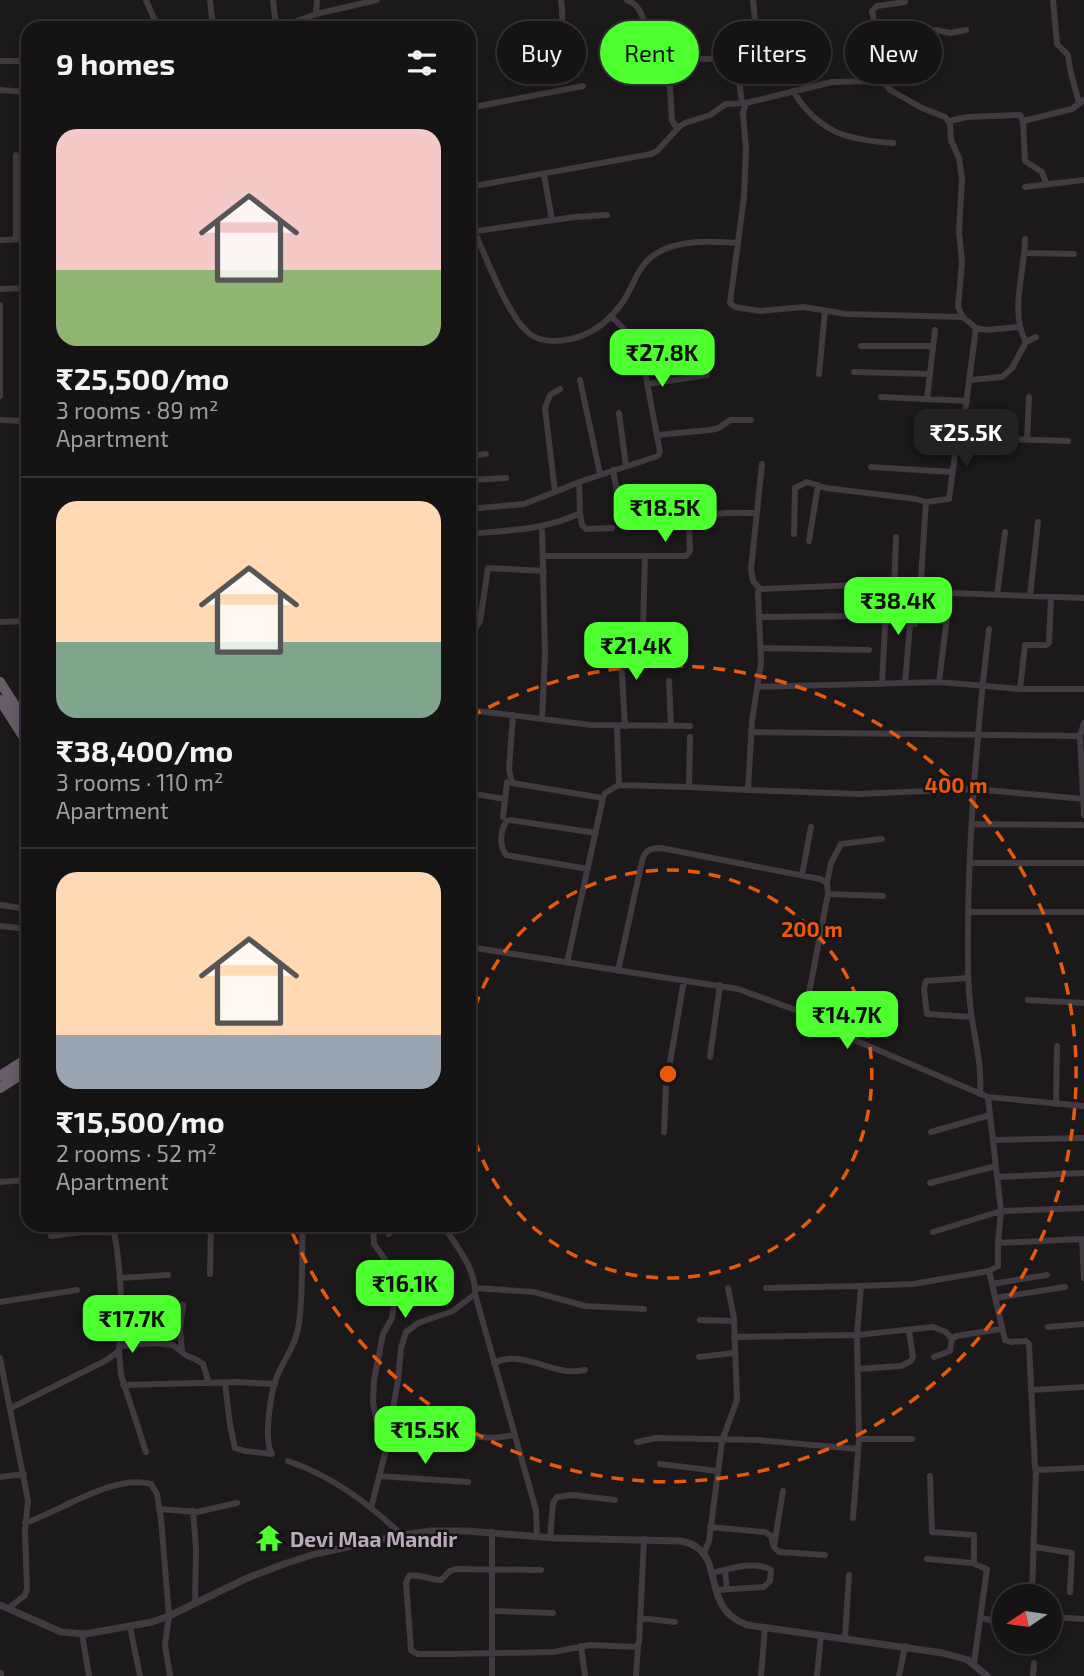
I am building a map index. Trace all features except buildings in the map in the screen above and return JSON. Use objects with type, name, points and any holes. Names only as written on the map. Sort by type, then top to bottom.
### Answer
[{"type":"highway","points":[[0,682],[21,715]]},
{"type":"highway","points":[[0,700],[21,733]]},
{"type":"highway","points":[[0,1076],[21,1062]]},
{"type":"highway","points":[[0,1088],[21,1074]]},
{"type":"street","points":[[146,0],[155,21]]},
{"type":"street","points":[[210,0],[212,21]]},
{"type":"street","points":[[273,0],[275,21]]},
{"type":"street","points":[[316,14],[317,0]]},
{"type":"street","points":[[561,0],[563,21]]},
{"type":"street","points":[[627,0],[638,6],[644,21]]},
{"type":"street","points":[[753,0],[758,53],[756,59],[738,63],[737,66],[744,103],[746,150],[744,197],[729,295],[732,305],[760,311],[804,307],[885,316],[963,317]]},
{"type":"street","points":[[1023,121],[1072,109],[1082,102],[1069,68],[1068,55],[1057,44],[1055,37],[1053,0]]},
{"type":"street","points":[[299,21],[316,14],[372,1]]},
{"type":"street","points":[[873,21],[873,9],[905,2]]},
{"type":"street","points":[[942,31],[950,33],[966,30]]},
{"type":"street","points":[[0,61],[21,61]]},
{"type":"street","points":[[476,186],[651,155],[685,123],[710,115],[726,104],[744,103],[832,82],[845,82]]},
{"type":"street","points":[[670,84],[672,120],[677,129]]},
{"type":"street","points":[[886,84],[902,98],[949,121],[1012,114],[1020,116],[1023,121],[1025,160],[1042,172],[1046,183]]},
{"type":"street","points":[[476,107],[583,86]]},
{"type":"street","points":[[0,90],[21,92]]},
{"type":"street","points":[[793,91],[823,126],[857,141],[893,143]]},
{"type":"street","points":[[949,121],[951,140],[959,158],[962,179],[959,232],[962,262],[958,307],[963,317],[976,328],[986,330],[1019,327]]},
{"type":"street","points":[[16,155],[16,239]]},
{"type":"street","points":[[544,175],[552,220]]},
{"type":"street","points":[[1025,187],[1084,180]]},
{"type":"street","points":[[476,231],[607,215]]},
{"type":"street","points":[[0,240],[21,239]]},
{"type":"street","points":[[1025,239],[1018,308],[1019,327],[1026,342]]},
{"type":"street","points":[[476,242],[502,293],[530,334],[546,341],[578,337],[599,328],[627,296],[636,274],[656,254],[685,244],[737,243]]},
{"type":"street","points":[[1025,253],[1074,254]]},
{"type":"street","points":[[0,289],[21,288]]},
{"type":"street","points":[[0,305],[0,396]]},
{"type":"street","points":[[819,374],[825,311]]},
{"type":"street","points":[[476,510],[524,504],[600,474],[658,456],[648,384],[637,342],[611,316]]},
{"type":"street","points":[[794,534],[794,488],[807,482],[926,502],[948,499],[967,401],[976,328]]},
{"type":"street","points":[[927,399],[935,330]]},
{"type":"street","points":[[970,380],[1002,377],[1012,368],[1026,342],[1036,337]]},
{"type":"street","points":[[861,345],[933,346]]},
{"type":"street","points":[[854,372],[930,374]]},
{"type":"street","points":[[648,384],[707,375]]},
{"type":"street","points":[[580,380],[600,474]]},
{"type":"street","points":[[555,492],[545,408],[550,395],[561,388]]},
{"type":"street","points":[[881,397],[967,401]]},
{"type":"street","points":[[1027,440],[1029,397]]},
{"type":"street","points":[[619,413],[626,467]]},
{"type":"street","points":[[0,420],[21,421]]},
{"type":"street","points":[[657,435],[710,430],[730,421],[751,420]]},
{"type":"street","points":[[957,447],[986,449],[1002,440],[1068,441]]},
{"type":"street","points":[[476,455],[486,454]]},
{"type":"street","points":[[761,589],[754,581],[751,569],[762,464]]},
{"type":"street","points":[[871,467],[952,472]]},
{"type":"street","points":[[613,470],[621,514]]},
{"type":"street","points":[[476,480],[506,478]]},
{"type":"street","points":[[579,482],[582,525],[586,529],[612,528]]},
{"type":"street","points":[[809,541],[818,485]]},
{"type":"street","points":[[905,683],[912,624],[920,593],[926,502]]},
{"type":"street","points":[[476,534],[542,527],[580,513]]},
{"type":"street","points":[[544,556],[677,557],[689,554],[689,525],[707,516],[757,513]]},
{"type":"street","points":[[1030,596],[1038,523]]},
{"type":"street","points":[[541,719],[545,654],[542,527]]},
{"type":"street","points":[[998,595],[1005,532]]},
{"type":"street","points":[[882,684],[896,537]]},
{"type":"street","points":[[643,628],[645,557]]},
{"type":"street","points":[[476,627],[480,621],[488,568],[544,571]]},
{"type":"street","points":[[761,589],[856,585],[920,593],[1084,598]]},
{"type":"street","points":[[748,790],[751,732],[761,648],[758,592],[761,589]]},
{"type":"street","points":[[939,682],[950,593]]},
{"type":"street","points":[[1020,689],[1025,645],[1049,643],[1051,597]]},
{"type":"street","points":[[759,617],[855,616]]},
{"type":"street","points":[[0,622],[21,621]]},
{"type":"street","points":[[980,1094],[980,1065],[968,978],[968,912],[977,734],[989,629]]},
{"type":"street","points":[[619,785],[620,640]]},
{"type":"street","points":[[761,648],[869,650]]},
{"type":"street","points":[[669,681],[671,726]]},
{"type":"street","points":[[757,687],[939,682],[1020,689],[1084,689]]},
{"type":"street","points":[[476,711],[568,723],[690,726]]},
{"type":"street","points":[[513,715],[509,769],[512,783],[603,798]]},
{"type":"street","points":[[1084,723],[1080,736],[1084,815]]},
{"type":"street","points":[[751,732],[1080,736]]},
{"type":"street","points":[[689,788],[690,737]]},
{"type":"street","points":[[503,817],[507,782]]},
{"type":"street","points":[[567,963],[603,798],[609,789],[619,785],[858,794],[973,789],[1084,799]]},
{"type":"street","points":[[476,793],[505,799]]},
{"type":"street","points":[[588,869],[506,855],[501,843],[503,827],[510,820],[596,833]]},
{"type":"street","points":[[972,824],[1084,825]]},
{"type":"street","points":[[802,875],[811,827]]},
{"type":"street","points":[[801,1012],[809,993],[828,894],[831,863],[841,844],[882,839]]},
{"type":"street","points":[[618,971],[643,856],[650,849],[661,848],[802,875],[827,883]]},
{"type":"street","points":[[971,863],[1084,863]]},
{"type":"street","points":[[828,894],[883,896]]},
{"type":"street","points":[[0,905],[21,908]]},
{"type":"street","points":[[968,912],[1084,912]]},
{"type":"street","points":[[0,926],[21,928]]},
{"type":"street","points":[[476,948],[684,979],[760,995],[801,1012],[852,1039],[988,1097],[1084,1106]]},
{"type":"street","points":[[968,978],[926,981],[923,989],[928,1014],[972,1017]]},
{"type":"street","points":[[664,1132],[666,1086],[684,979]]},
{"type":"street","points":[[709,1057],[720,985]]},
{"type":"street","points":[[1028,1000],[1084,1003]]},
{"type":"street","points":[[1056,1104],[1057,1046]]},
{"type":"street","points":[[766,1288],[914,1284],[989,1271],[998,1266],[1001,1211],[988,1097]]},
{"type":"street","points":[[931,1132],[990,1115]]},
{"type":"street","points":[[993,1140],[1084,1138]]},
{"type":"street","points":[[930,1183],[996,1166]]},
{"type":"street","points":[[997,1177],[1084,1173]]},
{"type":"street","points":[[0,1182],[21,1180]]},
{"type":"street","points":[[933,1232],[1001,1211],[1084,1208]]},
{"type":"street","points":[[51,1236],[80,1232]]},
{"type":"street","points":[[113,1232],[120,1278],[123,1385],[146,1452]]},
{"type":"street","points":[[211,1232],[211,1274]]},
{"type":"street","points":[[225,1383],[235,1448],[272,1454],[268,1439],[275,1384],[298,1329],[303,1232]]},
{"type":"street","points":[[373,1232],[374,1244],[390,1268],[394,1305],[392,1318],[383,1334],[376,1370],[373,1412],[377,1423],[390,1427],[485,1437],[515,1435]]},
{"type":"street","points":[[447,1232],[468,1265],[536,1510],[537,1536]]},
{"type":"street","points":[[998,1242],[1083,1239],[1084,1278]]},
{"type":"street","points":[[989,1271],[1001,1329],[1007,1342],[1026,1341],[1029,1344],[1036,1469],[1033,1584]]},
{"type":"street","points":[[120,1278],[167,1275]]},
{"type":"street","points":[[992,1283],[1047,1275]]},
{"type":"street","points":[[853,1518],[859,1439],[857,1335],[861,1286]]},
{"type":"street","points":[[995,1298],[1065,1287]]},
{"type":"street","points":[[704,1553],[722,1441],[736,1406],[734,1321],[728,1288]]},
{"type":"street","points":[[0,1302],[77,1290]]},
{"type":"street","points":[[372,1508],[390,1427],[401,1348],[406,1332],[418,1323],[453,1311],[475,1291],[534,1292],[584,1306],[645,1309]]},
{"type":"street","points":[[182,1351],[180,1328],[183,1305]]},
{"type":"street","points":[[700,1321],[734,1321]]},
{"type":"street","points":[[1048,1327],[1084,1324]]},
{"type":"street","points":[[734,1337],[857,1335],[909,1331],[933,1326],[946,1332],[952,1339]]},
{"type":"street","points":[[952,1339],[960,1335],[1001,1329]]},
{"type":"street","points":[[858,1369],[901,1366],[911,1361],[913,1357],[909,1331]]},
{"type":"street","points":[[934,1357],[950,1351],[952,1339]]},
{"type":"street","points":[[11,1408],[105,1361],[120,1349],[162,1343],[173,1345],[203,1364],[209,1383]]},
{"type":"street","points":[[699,1357],[734,1353]]},
{"type":"street","points":[[0,1358],[28,1501],[25,1523],[27,1589],[25,1595],[9,1608]]},
{"type":"street","points":[[494,1363],[515,1360],[542,1363],[564,1373],[585,1370]]},
{"type":"street","points":[[123,1385],[275,1384]]},
{"type":"street","points":[[1031,1390],[1084,1387]]},
{"type":"street","points":[[0,1401],[9,1399]]},
{"type":"street","points":[[637,1442],[665,1437],[722,1441],[757,1440],[858,1448]]},
{"type":"street","points":[[859,1439],[912,1439]]},
{"type":"street","points":[[288,1461],[340,1485],[372,1508],[402,1535]]},
{"type":"street","points":[[660,1464],[717,1471]]},
{"type":"street","points":[[1036,1469],[1084,1468]]},
{"type":"street","points":[[0,1476],[24,1474]]},
{"type":"street","points":[[380,1476],[468,1482]]},
{"type":"street","points":[[930,1476],[931,1529],[934,1532],[974,1535],[974,1563]]},
{"type":"street","points":[[25,1523],[49,1515],[95,1493],[131,1483],[151,1484],[157,1494],[159,1509],[169,1616],[166,1645],[170,1676]]},
{"type":"street","points":[[774,1547],[783,1491]]},
{"type":"street","points":[[550,1538],[551,1512],[557,1497],[573,1494],[615,1500]]},
{"type":"street","points":[[159,1509],[193,1511],[237,1503]]},
{"type":"street","points":[[193,1511],[196,1548],[195,1603]]},
{"type":"street","points":[[710,1527],[765,1532],[771,1536],[774,1547],[779,1552],[825,1555]]},
{"type":"street","points":[[0,1605],[61,1632],[82,1634],[130,1627],[169,1616],[284,1564],[347,1546],[402,1535],[431,1531],[492,1532],[550,1538],[645,1539],[694,1543],[704,1553],[726,1611],[747,1625],[905,1646],[960,1657],[974,1663],[987,1676]]},
{"type":"street","points":[[492,1532],[492,1676]]},
{"type":"street","points":[[636,1676],[645,1539]]},
{"type":"street","points":[[1035,1547],[1072,1553],[1070,1592]]},
{"type":"street","points":[[927,1559],[974,1563],[986,1567],[974,1663]]},
{"type":"street","points":[[712,1573],[732,1567],[765,1566],[771,1570],[770,1581],[764,1587],[717,1590]]},
{"type":"street","points":[[541,1570],[452,1570],[441,1580],[413,1575],[407,1578],[411,1647],[414,1653],[553,1652],[581,1646],[638,1646]]},
{"type":"street","points":[[725,1570],[727,1589]]},
{"type":"street","points":[[845,1638],[849,1575]]},
{"type":"street","points":[[493,1611],[553,1613]]},
{"type":"street","points":[[640,1618],[675,1622]]},
{"type":"street","points":[[980,1618],[992,1620]]},
{"type":"street","points":[[1062,1618],[1084,1619]]},
{"type":"street","points":[[130,1627],[140,1676]]},
{"type":"street","points":[[761,1676],[765,1627]]},
{"type":"street","points":[[82,1634],[89,1676]]},
{"type":"street","points":[[817,1676],[821,1635]]},
{"type":"street","points":[[581,1646],[585,1676]]},
{"type":"street","points":[[900,1676],[905,1646]]},
{"type":"street","points":[[1033,1676],[1034,1663]]},
{"type":"place","name":"Devi Maa Mandir","points":[[269,1538]]}]
